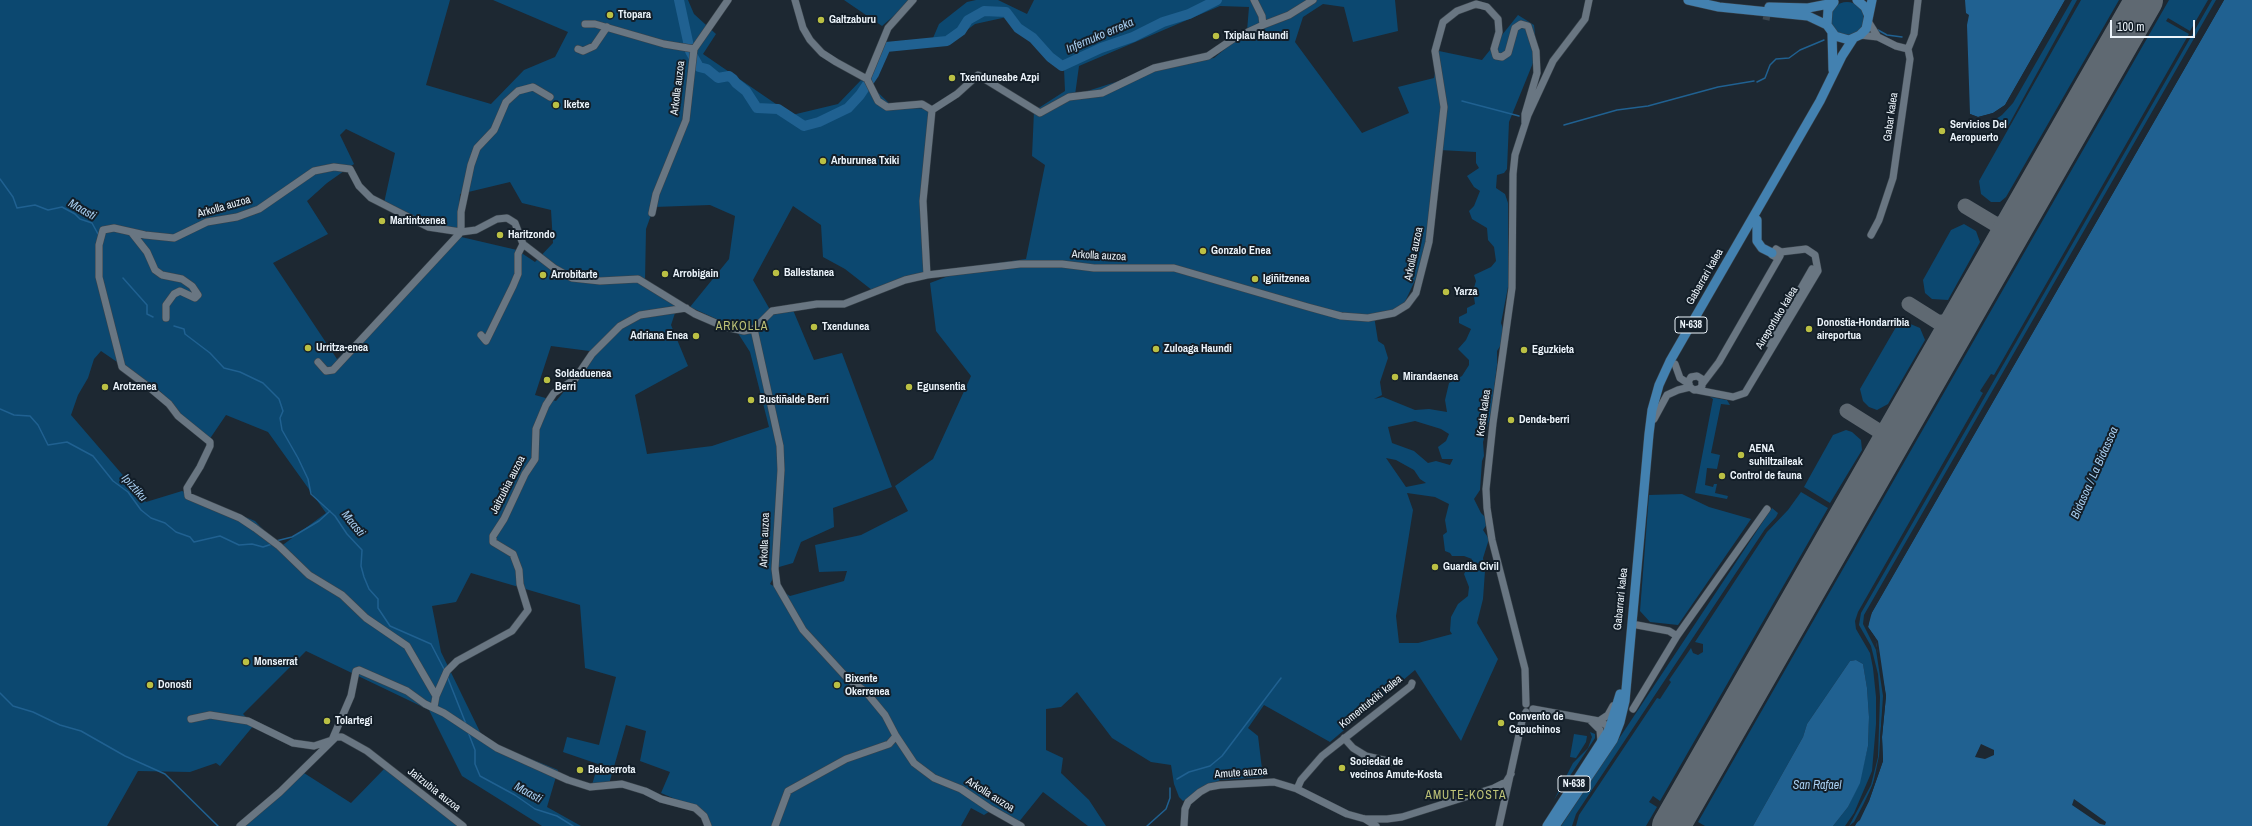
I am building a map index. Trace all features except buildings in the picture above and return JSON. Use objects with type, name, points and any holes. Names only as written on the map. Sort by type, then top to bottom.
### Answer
[{"type":"main road","points":[[1688,0],[1719,7],[1808,16],[1827,25],[1828,10],[1836,1]]},
{"type":"main road","points":[[1698,0],[1737,6],[1808,8],[1836,1]]},
{"type":"main road","points":[[1857,0],[1865,7],[1868,18]]},
{"type":"main road","points":[[1868,18],[1872,0]]},
{"type":"main road","name":"N-638","points":[[1832,76],[1842,56],[1857,37],[1866,29],[1868,18]]},
{"type":"main road","name":"N-638","points":[[1827,25],[1832,33],[1834,54],[1832,76]]},
{"type":"main road","points":[[1832,33],[1840,38],[1857,37]]},
{"type":"main road","name":"Gabarrari kalea","points":[[1555,826],[1615,736],[1620,722],[1624,701],[1649,434],[1656,396],[1664,373],[1820,101],[1832,76]]},
{"type":"main road","name":"Gabarrari kalea","points":[[1647,463],[1654,419],[1664,387],[1675,364],[1757,220],[1777,177]]},
{"type":"main road","points":[[1757,220],[1757,241],[1762,248],[1777,254]]},
{"type":"main road","points":[[1675,364],[1676,357],[1686,340],[1686,334]]},
{"type":"main road","name":"Gabarrari kalea","points":[[1609,730],[1619,699],[1626,667]]},
{"type":"main road","name":"N-638","points":[[1547,826],[1609,730]]},
{"type":"street","points":[[690,49],[728,0]]},
{"type":"street","points":[[795,0],[803,28],[810,40],[822,53],[867,79],[878,101],[887,107],[922,104],[932,110]]},
{"type":"street","points":[[867,79],[888,28],[913,0]]},
{"type":"street","points":[[1254,0],[1262,16],[1263,25]]},
{"type":"street","points":[[932,110],[957,94],[978,76],[1040,113],[1069,97],[1102,93],[1154,68],[1208,56],[1233,38],[1290,15],[1313,0]]},
{"type":"street","points":[[1525,124],[1550,66],[1585,19],[1589,0]]},
{"type":"street","name":"Gabar kalea","points":[[1871,235],[1879,220],[1893,178],[1910,59],[1908,49],[1914,34],[1918,0]]},
{"type":"street","name":"Arkolla auzoa","points":[[1020,826],[989,808],[961,789],[934,778],[914,763],[896,736],[885,715],[866,692],[848,679],[803,630],[777,585],[775,569],[781,470],[780,446],[754,329],[772,310],[817,304],[844,304],[905,280],[927,275],[1020,264],[1062,264],[1094,268],[1174,268],[1341,316],[1368,318],[1394,313],[1407,305],[1416,293],[1430,242],[1444,107],[1435,51],[1439,33],[1443,22],[1457,11],[1474,2],[1487,7],[1498,19],[1499,32],[1494,49],[1496,56],[1502,57],[1508,53],[1515,28],[1521,24],[1528,26],[1532,34],[1536,50],[1537,73],[1524,114],[1525,124]]},
{"type":"street","points":[[1868,18],[1878,37]]},
{"type":"street","name":"Arkolla auzoa","points":[[585,24],[607,27],[690,49],[686,120],[656,194],[652,213]]},
{"type":"street","points":[[578,49],[583,51],[594,46],[607,27]]},
{"type":"street","points":[[1857,37],[1878,37],[1896,46],[1908,49]]},
{"type":"street","points":[[318,362],[326,371],[333,370],[461,232],[461,212],[471,165],[477,148],[494,130],[506,102],[518,91],[533,88],[550,97]]},
{"type":"street","points":[[927,275],[923,201],[932,110]]},
{"type":"street","name":"Kosta kalea","points":[[1525,124],[1515,155],[1513,174],[1512,288],[1493,423],[1486,489],[1487,508],[1492,540],[1525,669],[1526,704]]},
{"type":"street","name":"Arkolla auzoa","points":[[436,696],[407,646],[366,618],[342,595],[309,575],[279,546],[255,528],[240,518],[188,496],[187,488],[210,446],[210,442],[178,416],[169,404],[122,367],[99,277],[99,245],[103,230],[110,227],[132,233],[174,238],[207,222],[237,217],[259,209],[314,171],[334,167],[350,169],[359,186],[371,198],[428,227],[461,232],[476,230],[497,219],[507,218],[515,222],[523,244]]},
{"type":"street","points":[[132,233],[147,252],[154,270],[162,275],[182,280],[192,286],[198,295],[195,298],[180,291],[174,294],[166,305],[166,318]]},
{"type":"street","points":[[481,335],[486,341],[518,274],[518,254],[523,244],[554,268],[572,278],[600,281],[638,279],[695,314],[725,327],[744,331],[754,329]]},
{"type":"street","name":"Aireportuko kalea","points":[[1737,397],[1745,393],[1818,271],[1815,255],[1806,249],[1777,254]]},
{"type":"street","points":[[1697,390],[1719,362],[1773,270],[1777,254]]},
{"type":"street","name":"Aireportuko kalea","points":[[1737,397],[1743,391],[1812,268]]},
{"type":"street","name":"Jaitzubia auzoa","points":[[434,707],[436,696],[447,671],[457,661],[512,631],[528,610],[520,584],[519,570],[513,554],[493,542],[493,536],[504,519],[524,474],[535,459],[536,429],[546,405],[554,393],[575,379],[592,354],[620,326],[640,315],[686,308]]},
{"type":"street","points":[[1675,364],[1680,378],[1689,386],[1697,390],[1737,397]]},
{"type":"street","name":"Gabarrari kalea","points":[[1654,419],[1667,396],[1689,386],[1690,378],[1695,376],[1701,378],[1703,383]]},
{"type":"street","points":[[1633,709],[1677,636],[1767,509]]},
{"type":"street","name":"Gabarrari kalea","points":[[1637,626],[1669,631],[1677,636]]},
{"type":"street","points":[[240,826],[286,787],[332,740],[351,696],[356,671],[359,670],[407,691],[425,704],[434,707],[497,748],[568,780],[590,787],[622,784],[645,791],[661,799],[695,808],[704,816],[708,826]]},
{"type":"street","name":"Komentutxiki kalea","points":[[1297,789],[1301,780],[1322,756],[1411,686],[1412,683]]},
{"type":"street","points":[[1595,721],[1608,716],[1619,699]]},
{"type":"street","points":[[1499,826],[1507,784],[1511,774],[1522,721],[1526,712],[1524,708],[1526,704],[1532,705],[1533,709],[1595,721],[1609,730],[1610,737],[1603,755]]},
{"type":"street","points":[[1526,712],[1530,713],[1533,709]]},
{"type":"street","name":"Jaitzubia auzoa","points":[[191,719],[210,715],[248,722],[303,746],[314,746],[332,740],[336,737],[342,737],[367,751],[463,826]]},
{"type":"street","points":[[1595,721],[1600,730],[1601,743]]},
{"type":"street","points":[[775,826],[788,791],[846,759],[889,744],[896,736]]},
{"type":"street","name":"Komentutxiki kalea","points":[[1344,738],[1354,748],[1366,756],[1392,762]]},
{"type":"street","name":"Amute auzoa","points":[[1184,826],[1185,809],[1188,802],[1209,787],[1274,782],[1297,789],[1332,808],[1365,818],[1387,819],[1402,817],[1507,784]]},
{"type":"street","points":[[1494,788],[1501,793],[1504,801]]},
{"type":"street","name":"Amute auzoa","points":[[1365,818],[1376,826]]},
{"type":"street","points":[[1381,826],[1387,819]]},
{"type":"shaded area","points":[[0,0],[450,0],[426,85],[491,104],[524,70],[555,57],[568,32],[493,0],[688,0],[694,14],[716,34],[703,54],[792,115],[838,104],[863,78],[893,107],[933,109],[923,185],[928,275],[877,294],[845,269],[823,257],[821,225],[793,206],[753,280],[773,315],[793,310],[814,360],[842,353],[892,487],[833,508],[834,527],[801,542],[793,563],[779,567],[770,584],[790,596],[844,581],[847,571],[819,572],[815,545],[861,535],[908,511],[895,486],[933,459],[971,376],[936,331],[930,283],[975,266],[1026,259],[1045,165],[1032,156],[1034,111],[1065,91],[1064,69],[1007,17],[975,24],[951,42],[933,38],[939,24],[967,2],[976,0],[998,0],[1027,14],[1034,0],[1395,0],[1398,31],[1353,42],[1344,7],[1323,4],[1303,17],[1295,42],[1362,133],[1409,113],[1398,87],[1434,78],[1439,51],[1482,60],[1518,15],[1534,25],[1537,53],[1509,122],[1507,169],[1504,173],[1497,175],[1496,188],[1505,194],[1508,203],[1508,287],[1501,323],[1506,337],[1497,351],[1497,365],[1491,413],[1483,442],[1484,456],[1482,461],[1480,490],[1474,499],[1481,513],[1489,521],[1483,530],[1489,539],[1483,558],[1485,571],[1483,599],[1477,623],[1498,659],[1461,741],[1415,670],[1330,742],[1264,705],[1248,728],[1258,736],[1263,777],[1220,780],[1183,801],[1179,797],[1174,784],[1171,765],[1151,762],[1112,738],[1077,692],[1061,707],[1046,709],[1046,750],[1063,758],[1061,773],[1089,800],[1106,826],[1088,826],[1043,792],[1018,823],[995,808],[984,815],[971,808],[961,826],[710,826],[701,810],[661,793],[670,772],[640,761],[646,731],[626,725],[609,784],[592,785],[598,764],[563,752],[567,737],[599,745],[616,677],[585,668],[580,605],[471,573],[456,602],[432,606],[441,652],[481,734],[497,745],[558,770],[547,807],[581,826],[542,826],[462,776],[429,710],[306,651],[243,714],[254,725],[220,766],[216,763],[190,772],[138,771],[107,826],[0,826]],"holes":[[[1220,6],[1249,7],[1247,31],[1214,58],[1166,66],[1075,95],[1079,66]],[[346,129],[395,153],[384,203],[457,236],[386,313],[337,359],[273,263],[328,234],[307,201],[327,183],[354,164],[340,135]],[[1440,150],[1476,152],[1476,163],[1479,168],[1467,176],[1474,187],[1480,191],[1474,206],[1469,211],[1472,219],[1487,228],[1488,240],[1494,247],[1496,261],[1491,267],[1474,275],[1476,281],[1473,291],[1475,304],[1467,308],[1467,313],[1459,317],[1459,323],[1471,329],[1466,340],[1458,349],[1469,360],[1469,365],[1462,376],[1449,383],[1445,400],[1447,412],[1429,409],[1415,410],[1383,397],[1374,399],[1382,395],[1380,382],[1388,358],[1384,345],[1378,341],[1374,316],[1402,308],[1419,272],[1430,242]],[[510,182],[522,203],[551,210],[553,243],[535,262],[517,250],[457,236],[460,194]],[[710,205],[735,216],[729,259],[690,307],[734,327],[750,352],[769,427],[712,446],[647,454],[635,395],[688,366],[671,325],[678,304],[645,281],[646,229],[654,207]],[[551,346],[597,352],[556,401],[535,395]],[[101,351],[161,392],[181,415],[209,440],[226,415],[268,432],[326,513],[280,547],[255,521],[182,491],[146,502],[71,415],[78,395],[88,378],[94,359]],[[1415,421],[1441,429],[1449,434],[1446,441],[1438,447],[1442,459],[1453,459],[1450,465],[1436,461],[1428,463],[1414,451],[1392,443],[1388,427]],[[1386,458],[1396,460],[1414,470],[1420,479],[1426,483],[1406,487]],[[1407,493],[1435,497],[1449,504],[1445,520],[1447,532],[1443,535],[1445,551],[1450,553],[1452,556],[1464,556],[1472,559],[1464,574],[1469,587],[1468,596],[1458,604],[1451,617],[1450,631],[1452,634],[1418,643],[1399,643],[1396,616],[1413,510]]]},
{"type":"shaded area","points":[[844,0],[912,0],[882,26]]},
{"type":"shaded area","points":[[2072,0],[2077,0],[2007,128],[1993,121],[2002,115],[2013,103]]},
{"type":"shaded area","points":[[2081,0],[2119,0],[2006,197],[2000,202],[1991,202],[1981,194],[1979,181]]},
{"type":"shaded area","points":[[2169,0],[2208,0],[2190,31],[2168,18],[2166,21],[2189,34],[1994,375],[1991,374],[1980,391],[1983,393],[1858,612],[1855,621],[1856,629],[1870,653],[1873,668],[1876,697],[1876,724],[1872,771],[1854,813],[1845,826],[1833,826],[1848,807],[1859,783],[1868,746],[1869,717],[1867,688],[1863,664],[1856,660],[1850,661],[1807,724],[1803,737],[1753,826],[1705,826],[1698,822]]},
{"type":"shaded area","points":[[2212,0],[2216,0],[1864,615],[1863,624],[1876,650],[1883,696],[1879,756],[1873,784],[1854,822],[1849,826],[1871,785],[1878,757],[1880,697],[1878,674],[1871,646],[1859,625],[1861,613]]},
{"type":"shaded area","points":[[1847,2],[1859,7],[1864,19],[1859,31],[1847,36],[1835,31],[1830,19],[1835,7]]},
{"type":"shaded area","points":[[1964,224],[1976,231],[1980,242],[1948,300],[1932,299],[1925,293],[1923,280],[1951,230]]},
{"type":"shaded area","points":[[1908,323],[1920,328],[1925,340],[1888,404],[1877,410],[1869,407],[1863,401],[1860,389],[1896,327]]},
{"type":"shaded area","points":[[1710,397],[1727,400],[1730,405],[1721,404],[1711,453],[1720,455],[1717,469],[1707,468],[1705,485],[1713,487],[1714,484],[1717,484],[1715,493],[1728,496],[1727,499],[1695,493],[1713,399]]},
{"type":"shaded area","points":[[1846,430],[1852,432],[1861,440],[1862,450],[1830,503],[1804,487],[1833,435]]},
{"type":"shaded area","points":[[1801,492],[1828,508],[1660,801],[1653,796],[1649,802],[1657,807],[1646,826],[1576,826],[1579,815],[1657,698],[1660,699],[1671,682],[1669,680],[1691,648],[1693,653],[1698,655],[1703,652],[1703,644],[1695,642],[1767,532],[1788,510]]},
{"type":"shaded area","points":[[1682,494],[1709,507],[1751,519],[1678,625],[1650,622],[1640,611],[1649,495]]},
{"type":"shaded area","points":[[1772,508],[1778,513],[1776,517],[1765,529],[1576,814],[1572,826],[1561,826]]},
{"type":"shaded area","points":[[1590,732],[1595,734],[1595,738],[1554,800],[1573,763],[1588,748],[1592,737]]},
{"type":"shaded area","points":[[1574,734],[1587,736],[1586,742],[1576,758],[1570,757]]},
{"type":"shaded area","points":[[385,768],[464,826],[244,826],[304,773],[351,803]]},
{"type":"water","points":[[1965,0],[2065,0],[2005,105],[1993,113],[1978,117],[1970,114],[1967,25],[1969,15],[1966,13]]},
{"type":"water","name":"Bidasoa / La Bidassoa","points":[[2224,0],[2252,0],[2252,826],[1855,826],[1869,801],[1883,761],[1882,737],[1886,696],[1875,637],[1868,627],[1872,612]],"holes":[[[1981,744],[1994,750],[1994,755],[1985,759],[1975,757]],[[2074,799],[2106,822],[2105,825],[2100,824],[2072,805]]]},
{"type":"water","name":"San Rafael","points":[[1856,660],[1863,664],[1867,688],[1869,717],[1868,746],[1860,783],[1848,807],[1833,826],[1753,826],[1803,737],[1807,724],[1850,661]]},
{"type":"pier","points":[[2065,0],[2067,1],[2007,106],[1995,115],[1978,119],[1969,116],[1970,114],[1978,117],[1993,113],[2005,105]]},
{"type":"pier","points":[[2222,0],[2224,0],[1870,616],[1868,627],[1878,641],[1886,696],[1882,737],[1883,761],[1869,801],[1860,820],[1853,826],[1867,800],[1881,761],[1880,737],[1884,696],[1876,642],[1866,628],[1868,615]]},
{"type":"waterway","name":"Infernuko erreka","points":[[679,0],[690,51],[699,67],[707,69],[718,78],[729,76],[746,91],[757,108],[778,109],[804,126],[819,122],[848,108],[860,95],[874,74],[886,47],[947,41],[961,31],[968,20],[984,11],[1006,12],[1018,28],[1033,38],[1050,57],[1062,66],[1101,48],[1133,37],[1163,22],[1189,14],[1217,0]]},
{"type":"waterway","points":[[1878,30],[1887,35],[1902,37]]},
{"type":"waterway","points":[[1757,82],[1765,78],[1770,65],[1776,59],[1789,58],[1800,50],[1824,40]]},
{"type":"waterway","points":[[1564,125],[1617,110],[1648,106],[1718,87],[1754,81]]},
{"type":"waterway","points":[[1462,101],[1519,116]]},
{"type":"waterway","name":"Maasti","points":[[0,179],[13,197],[17,208],[35,205],[48,210],[62,207],[75,214],[80,219],[92,223],[98,234]]},
{"type":"waterway","name":"Maasti","points":[[123,278],[147,305],[147,314],[153,317]]},
{"type":"waterway","name":"Maasti","points":[[174,326],[184,329],[185,334],[210,353],[224,368],[240,372],[263,383],[279,399],[283,411],[280,418],[282,430],[308,479],[311,494],[335,516],[347,534],[362,550],[361,566],[364,577],[369,589],[378,599],[378,608],[390,626],[431,644],[445,671]]},
{"type":"waterway","name":"Ipiztiku","points":[[0,409],[14,415],[30,416],[38,425],[48,445],[67,442],[93,456],[113,481],[128,492],[141,510],[151,518],[165,523],[176,532],[190,537],[194,542],[220,536],[239,545],[252,544],[263,547],[272,544]]},
{"type":"waterway","name":"Ipiztiku","points":[[276,541],[292,537],[319,521],[330,511]]},
{"type":"waterway","name":"Maasti","points":[[447,676],[466,724]]},
{"type":"waterway","points":[[1177,779],[1189,772],[1210,766],[1222,756],[1281,678]]},
{"type":"waterway","points":[[0,693],[13,706],[33,712],[60,725],[81,731],[125,756],[165,774],[218,826]]},
{"type":"waterway","name":"Maasti","points":[[468,732],[475,750],[475,764],[480,776],[515,795],[535,809],[557,816],[573,826]]},
{"type":"waterway","points":[[1147,826],[1166,809],[1170,798],[1170,788]]},
{"type":"taxiway","points":[[1965,206],[2000,227],[2004,236],[2001,249]]},
{"type":"taxiway","points":[[1997,224],[2009,225],[2020,216]]},
{"type":"taxiway","points":[[1909,304],[1944,326],[1948,336],[1945,347]]},
{"type":"taxiway","points":[[1941,322],[1955,322],[1964,314]]},
{"type":"taxiway","points":[[1847,411],[1882,433],[1886,442],[1884,453]]},
{"type":"taxiway","points":[[1879,431],[1894,430],[1902,423]]},
{"type":"runway","points":[[1671,826],[2144,0]]},
{"type":"tunnel","points":[[1766,20],[1770,0]]},
{"type":"place","name":"Ttopara","points":[[610,15]]},
{"type":"place","name":"Galtzaburu","points":[[821,20]]},
{"type":"place","name":"Txiplau Haundi","points":[[1216,36]]},
{"type":"place","name":"Txenduneabe Azpi","points":[[952,78]]},
{"type":"place","name":"Iketxe","points":[[556,105]]},
{"type":"place","name":"Servicios Del Aeropuerto","points":[[1942,131]]},
{"type":"place","name":"Arburunea Txiki","points":[[823,161]]},
{"type":"place","name":"Martintxenea","points":[[382,221]]},
{"type":"place","name":"Haritzondo","points":[[500,235]]},
{"type":"place","name":"Gonzalo Enea","points":[[1203,251]]},
{"type":"place","name":"Ballestanea","points":[[776,273]]},
{"type":"place","name":"Arrobigain","points":[[665,274]]},
{"type":"place","name":"Arrobitarte","points":[[543,275]]},
{"type":"place","name":"Igiñitzenea","points":[[1255,279]]},
{"type":"place","name":"Yarza","points":[[1446,292]]},
{"type":"place","name":"Txendunea","points":[[814,327]]},
{"type":"place","name":"Donostia-Hondarribia aireportua","points":[[1809,329]]},
{"type":"place","name":"Adriana Enea","points":[[696,336]]},
{"type":"place","name":"Urritza-enea","points":[[308,348]]},
{"type":"place","name":"Zuloaga Haundi","points":[[1156,349]]},
{"type":"place","name":"Eguzkieta","points":[[1524,350]]},
{"type":"place","name":"Mirandaenea","points":[[1395,377]]},
{"type":"place","name":"Soldaduenea Berri","points":[[547,380]]},
{"type":"place","name":"Arotzenea","points":[[105,387]]},
{"type":"place","name":"Egunsentia","points":[[909,387]]},
{"type":"place","name":"Bustiñalde Berri","points":[[751,400]]},
{"type":"place","name":"Denda-berri","points":[[1511,420]]},
{"type":"place","name":"AENA suhiltzaileak","points":[[1741,455]]},
{"type":"place","name":"Control de fauna","points":[[1722,476]]},
{"type":"place","name":"Guardia Civil","points":[[1435,567]]},
{"type":"place","name":"Monserrat","points":[[246,662]]},
{"type":"place","name":"Donosti","points":[[150,685]]},
{"type":"place","name":"Bixente Okerrenea","points":[[837,685]]},
{"type":"place","name":"Tolartegi","points":[[327,721]]},
{"type":"place","name":"Convento de Capuchinos","points":[[1501,723]]},
{"type":"place","name":"Sociedad de vecinos Amute-Kosta","points":[[1342,768]]},
{"type":"place","name":"Bekoerrota","points":[[580,770]]},
{"type":"district","name":"ARKOLLA","points":[[742,327]]},
{"type":"district","name":"AMUTE-KOSTA","points":[[1466,796]]}]
